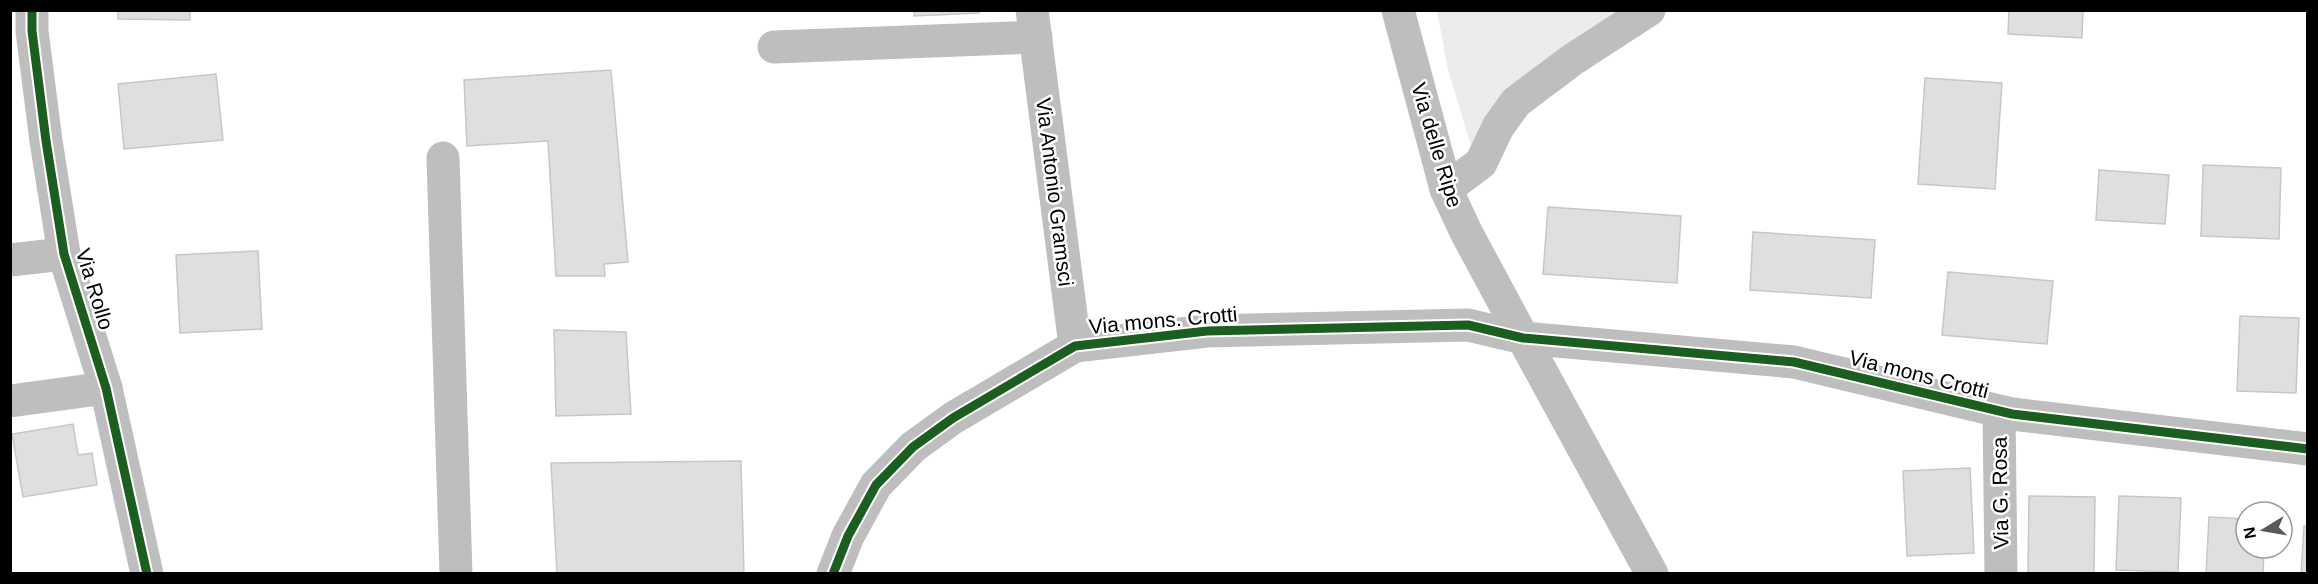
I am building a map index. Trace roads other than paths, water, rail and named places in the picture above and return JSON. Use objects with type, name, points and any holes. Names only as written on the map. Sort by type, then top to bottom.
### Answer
[{"type":"street","name":"Via delle Ripe","points":[[1398,10],[1446,189],[1466,232],[1652,573]]},
{"type":"street","points":[[1446,189],[1481,163],[1498,127],[1516,102],[1572,60],[1649,10]]},
{"type":"street","name":"Via Rollo","points":[[25,14],[32,31],[45,141],[64,254],[106,388],[147,573]]},
{"type":"street","name":"Via Antonio Gramsci","points":[[774,47],[1040,18],[1075,346]]},
{"type":"street","points":[[443,158],[456,573]]},
{"type":"street","points":[[10,261],[64,254]]},
{"type":"street","name":"Via mons. Crotti","points":[[833,573],[848,536],[876,484],[913,447],[953,418],[1075,346],[1207,331],[1468,325],[1523,338]]},
{"type":"street","name":"Via mons Crotti","points":[[1523,338],[1794,362],[1999,412],[2307,448]]},
{"type":"street","points":[[10,401],[106,388]]},
{"type":"street","name":"Via G. Rosa","points":[[1999,412],[2001,573]]}]
